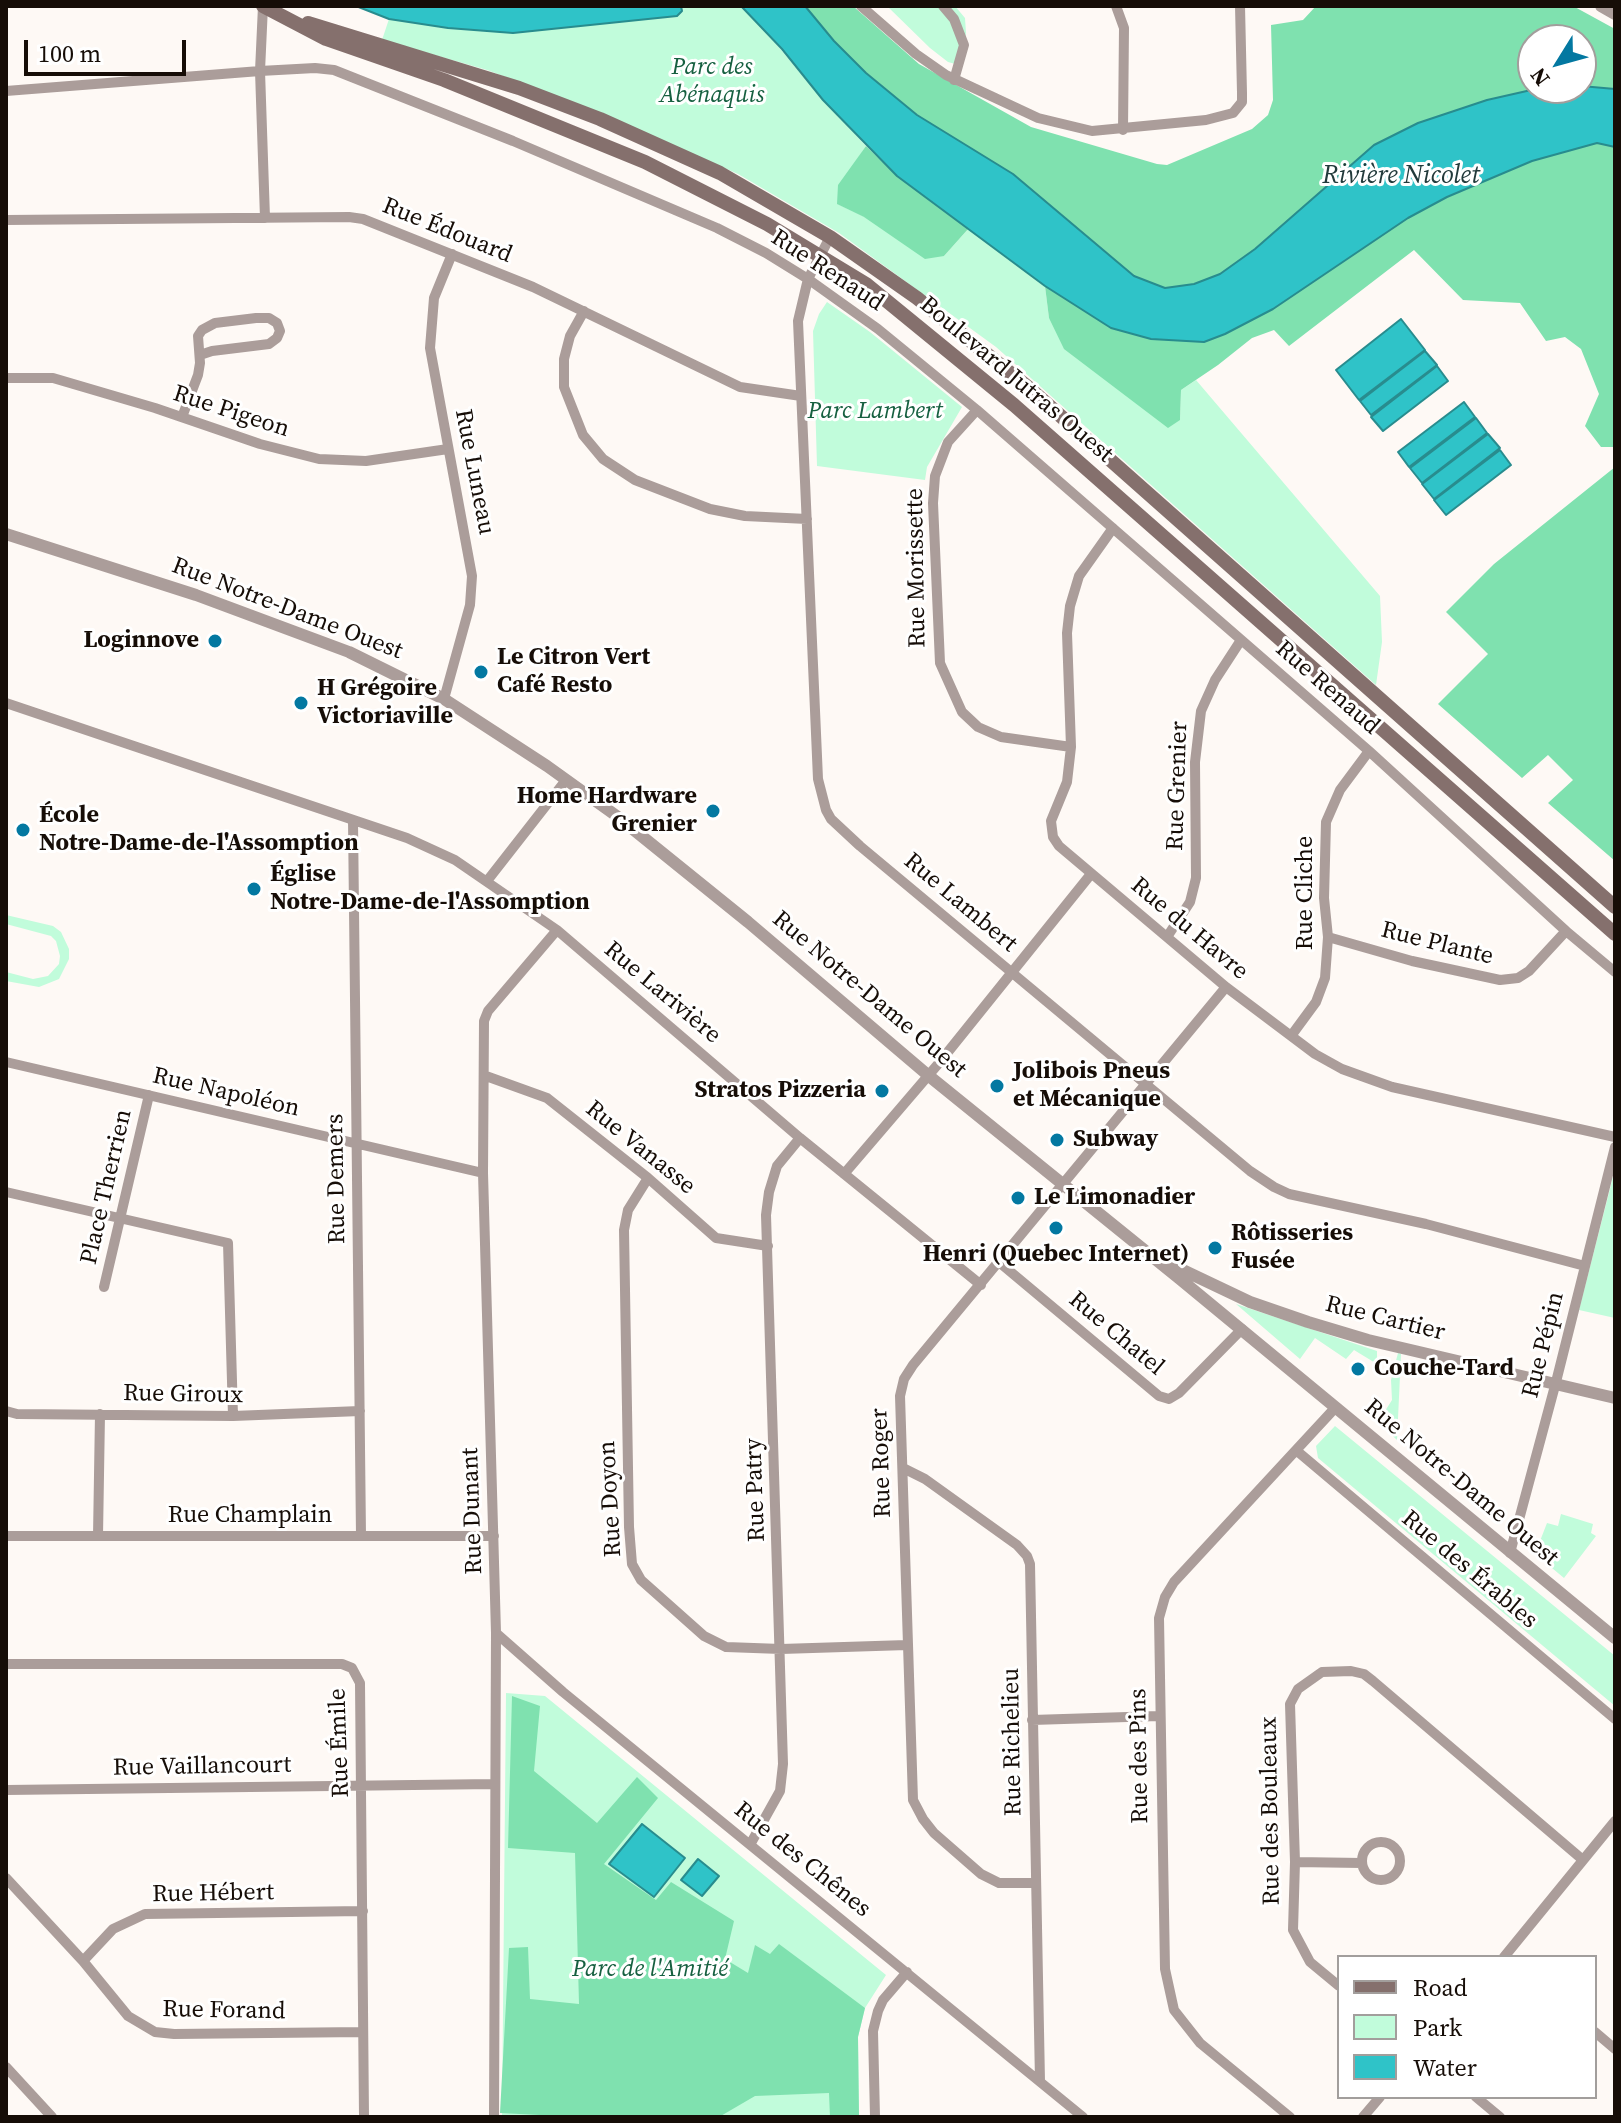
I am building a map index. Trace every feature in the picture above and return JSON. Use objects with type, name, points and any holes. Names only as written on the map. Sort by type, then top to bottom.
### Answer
[{"type":"main road","name":"Boulevard Jutras Ouest","points":[[263,6],[326,39],[444,80],[645,162],[821,254],[866,284],[994,387],[1615,934]]},
{"type":"main road","name":"Boulevard Jutras Ouest","points":[[288,17],[519,88],[600,119],[720,173],[830,237],[917,298],[1017,378],[1615,907]]},
{"type":"street","points":[[263,6],[260,71],[265,218]]},
{"type":"street","points":[[861,6],[916,54],[954,80],[1038,118],[1092,131],[1123,130],[1223,117],[1233,113],[1242,102],[1240,6]]},
{"type":"street","points":[[943,6],[954,19],[964,45],[954,80]]},
{"type":"street","points":[[1116,6],[1124,28],[1123,130]]},
{"type":"street","points":[[1601,6],[1615,14]]},
{"type":"street","name":"Rue Renaud","points":[[6,91],[315,68],[349,74],[717,228],[808,279],[878,329],[977,410],[1369,751],[1615,972]]},
{"type":"street","name":"Rue Édouard","points":[[6,220],[363,219],[533,287],[740,387],[801,396]]},
{"type":"street","name":"Rue Lambert","points":[[830,237],[808,279],[798,321],[818,779],[831,819],[1250,1171],[1274,1187],[1289,1194],[1426,1224],[1585,1266]]},
{"type":"street","name":"Rue Luneau","points":[[444,699],[470,605],[472,576],[430,348],[434,298],[452,254]]},
{"type":"street","points":[[584,311],[570,336],[564,359],[564,387],[583,435],[603,459],[635,480],[710,509],[745,516],[807,519]]},
{"type":"street","points":[[182,417],[198,375],[198,336],[208,326],[269,318],[277,323],[280,331],[269,344],[200,355]]},
{"type":"street","name":"Rue Pigeon","points":[[6,378],[53,378],[260,444],[337,461],[394,459],[448,449]]},
{"type":"street","name":"Rue Morissette","points":[[977,410],[948,442],[935,476],[940,663],[962,712],[978,727],[1001,737],[1071,747]]},
{"type":"street","name":"Rue du Havre","points":[[1113,528],[1079,576],[1070,606],[1067,633],[1071,747],[1067,782],[1051,821],[1053,837],[1059,846],[1226,987],[1291,1036],[1342,1069],[1392,1087],[1615,1137]]},
{"type":"street","name":"Rue Notre-Dame Ouest","points":[[6,534],[260,617],[364,658],[444,699],[566,780],[618,817],[748,922],[929,1076],[1242,1329],[1615,1638]]},
{"type":"street","name":"Rue Grenier","points":[[1167,937],[1190,902],[1196,878],[1195,762],[1201,711],[1215,680],[1241,640]]},
{"type":"street","name":"Rue Larivière","points":[[6,703],[428,846],[455,860],[557,930],[800,1138],[981,1285]]},
{"type":"street","name":"Rue Cliche","points":[[1291,1036],[1322,991],[1325,978],[1328,937],[1324,873],[1326,822],[1340,790],[1369,751]]},
{"type":"street","points":[[487,881],[566,780]]},
{"type":"street","name":"Rue Demers","points":[[353,820],[361,1536]]},
{"type":"street","points":[[844,1174],[929,1076],[1091,874]]},
{"type":"street","name":"Rue Dunant","points":[[494,2117],[496,1633],[483,1173],[484,1021],[488,1011],[557,930]]},
{"type":"street","name":"Rue Plante","points":[[1328,937],[1412,961],[1500,980],[1518,978],[1529,971],[1566,931]]},
{"type":"street","name":"Rue Roger","points":[[1034,1883],[1008,1884],[990,1880],[934,1833],[918,1810],[912,1788],[900,1396],[904,1379],[1226,987]]},
{"type":"street","name":"Rue Napoléon","points":[[6,1062],[483,1173]]},
{"type":"street","name":"Rue Vanasse","points":[[486,1076],[547,1098],[648,1178],[716,1238],[768,1246]]},
{"type":"street","name":"Place Therrien","points":[[104,1287],[149,1095]]},
{"type":"street","name":"Rue Patry","points":[[751,1843],[780,1791],[783,1779],[766,1215],[777,1166],[800,1138]]},
{"type":"street","name":"Rue Pépin","points":[[1510,1553],[1615,1147]]},
{"type":"street","name":"Rue Doyon","points":[[648,1178],[628,1210],[624,1230],[632,1564],[652,1592],[714,1643],[737,1649],[907,1645]]},
{"type":"street","points":[[6,1192],[228,1243],[233,1416]]},
{"type":"street","name":"Rue Cartier","points":[[1152,1256],[1250,1302],[1308,1322],[1368,1340],[1615,1398]]},
{"type":"street","name":"Rue Chatel","points":[[1000,1263],[1159,1396],[1169,1399],[1179,1393],[1242,1329]]},
{"type":"street","name":"Rue des Pins","points":[[1290,2117],[1200,2043],[1174,2010],[1165,1969],[1159,1618],[1165,1597],[1180,1575],[1335,1408]]},
{"type":"street","name":"Rue Giroux","points":[[6,1411],[17,1414],[233,1416],[360,1411]]},
{"type":"street","points":[[98,1536],[100,1414]]},
{"type":"street","name":"Rue des Érables","points":[[1297,1451],[1615,1719]]},
{"type":"street","name":"Rue Richelieu","points":[[903,1468],[925,1479],[1017,1545],[1027,1556],[1032,1581],[1034,1883],[1040,2081]]},
{"type":"street","name":"Rue Champlain","points":[[6,1536],[494,1536]]},
{"type":"street","name":"Rue des Chênes","points":[[496,1633],[563,1692],[1083,2117]]},
{"type":"street","name":"Rue Émile","points":[[6,1664],[342,1664],[352,1668],[360,1683],[364,2117]]},
{"type":"street","name":"Rue des Bouleaux","points":[[1337,1984],[1310,1962],[1293,1930],[1295,1862],[1288,1717],[1290,1704],[1298,1689],[1322,1672],[1364,1674],[1583,1860]]},
{"type":"street","points":[[1032,1720],[1159,1716]]},
{"type":"street","name":"Rue Vaillancourt","points":[[6,1790],[495,1784]]},
{"type":"street","points":[[1506,1955],[1615,1821]]},
{"type":"street","points":[[1295,1862],[1362,1863]]},
{"type":"street","name":"Rue Forand","points":[[6,1878],[83,1961],[128,2016],[155,2032],[363,2032]]},
{"type":"street","name":"Rue Hébert","points":[[83,1961],[113,1929],[145,1914],[363,1911]]},
{"type":"street","points":[[875,2117],[873,2031],[883,2000],[907,1972]]},
{"type":"street","points":[[1597,2034],[1615,2049]]},
{"type":"street","points":[[6,2067],[52,2117]]},
{"type":"street","points":[[1363,2117],[1378,2099]]},
{"type":"street","points":[[1478,2099],[1500,2117]]},
{"type":"green space","name":"Parc des Abénaquis","points":[[681,6],[741,6],[866,146],[856,161],[838,204],[944,256],[969,228],[1045,286],[1049,318],[1180,420],[1181,390],[1196,380],[1380,596],[1382,642],[1376,685],[996,347],[839,233],[738,174],[604,114],[487,70],[382,40],[389,19],[513,33],[682,11]]},
{"type":"green space","points":[[805,6],[853,6],[919,64],[1031,127],[1167,165],[1252,129],[1268,115],[1273,100],[1271,25],[1303,20],[1316,6],[1573,6],[1615,29],[1615,89],[1597,87],[1597,24],[1517,24],[1517,93],[1418,123],[1374,145],[1255,249],[1220,274],[1194,284],[1165,288],[1134,276],[1013,174],[917,115],[866,73]]},
{"type":"green space","points":[[887,6],[955,6],[965,18],[966,33],[959,65],[948,62],[930,48]]},
{"type":"green space","points":[[1597,143],[1615,147],[1615,447],[1601,447],[1585,426],[1599,394],[1581,349],[1565,337],[1546,341],[1520,303],[1463,300],[1414,250],[1289,346],[1274,330],[1252,338],[1181,390],[1180,420],[1168,428],[1064,349],[1049,318],[1045,286],[1111,328],[1408,218],[1447,197],[1532,161]]},
{"type":"green space","points":[[866,146],[897,176],[969,228],[944,256],[925,259],[864,217],[837,204],[838,185]]},
{"type":"green space","name":"Parc Lambert","points":[[827,302],[870,332],[962,407],[927,467],[925,480],[817,466],[813,331]]},
{"type":"green space","points":[[1615,467],[1615,861],[1548,803],[1573,780],[1548,755],[1522,778],[1438,704],[1488,654],[1446,612],[1494,564]]},
{"type":"green space","points":[[6,915],[53,926],[61,932],[69,949],[69,959],[59,979],[39,987],[6,981],[6,972],[33,979],[48,976],[59,964],[60,956],[56,941],[51,936],[6,924]]},
{"type":"green space","points":[[1615,1169],[1615,1318],[1579,1310]]},
{"type":"green space","points":[[1236,1304],[1377,1351],[1377,1364],[1354,1350],[1346,1359],[1315,1338],[1300,1359]]},
{"type":"green space","points":[[1398,1353],[1401,1354],[1397,1440],[1378,1422],[1392,1400],[1391,1380]]},
{"type":"green space","points":[[1335,1426],[1615,1656],[1615,1706],[1318,1458],[1316,1446]]},
{"type":"green space","points":[[1561,1514],[1593,1524],[1591,1533],[1596,1536],[1564,1578],[1529,1549],[1529,1536],[1540,1541],[1547,1523],[1558,1526]]},
{"type":"green space","name":"Parc de l'Amitié","points":[[506,1693],[545,1696],[886,1975],[865,2008],[858,2037],[859,2117],[502,2117]]},
{"type":"green space","name":"Parc de l'Amitié","points":[[512,1696],[540,1706],[534,1771],[597,1823],[637,1777],[658,1798],[604,1864],[656,1900],[671,1882],[734,1921],[725,1959],[748,1973],[755,1945],[770,1954],[779,1944],[865,2008],[858,2037],[859,2117],[830,2117],[829,2093],[755,2096],[719,2117],[579,2117],[500,2113],[509,1948],[528,1947],[530,1999],[579,2004],[575,1853],[508,1848]]},
{"type":"water","points":[[356,6],[681,6],[682,11],[677,16],[513,33],[389,19]]},
{"type":"water","name":"Rivière Nicolet","points":[[741,6],[805,6],[866,73],[917,115],[1013,174],[1134,276],[1165,288],[1194,284],[1220,274],[1255,249],[1374,145],[1418,123],[1487,100],[1517,93],[1517,104],[1597,104],[1597,87],[1615,89],[1615,147],[1597,143],[1532,161],[1447,197],[1408,218],[1273,309],[1225,334],[1204,342],[1151,339],[1111,328],[1045,286],[897,176],[823,100],[782,49]]},
{"type":"water","points":[[1401,319],[1425,350],[1359,400],[1336,370]]},
{"type":"water","points":[[1425,351],[1437,365],[1371,415],[1360,401]]},
{"type":"water","points":[[1437,366],[1448,381],[1383,431],[1371,417]]},
{"type":"water","points":[[1464,402],[1475,417],[1409,467],[1398,452]]},
{"type":"water","points":[[1476,418],[1487,433],[1422,483],[1410,468]]},
{"type":"water","points":[[1488,434],[1500,448],[1434,499],[1422,484]]},
{"type":"water","points":[[1500,450],[1511,465],[1446,515],[1434,500]]},
{"type":"water","points":[[642,1824],[685,1858],[654,1897],[609,1864]]},
{"type":"water","points":[[698,1859],[719,1876],[702,1896],[681,1880]]},
{"type":"place","name":"Loginnove","points":[[215,641]]},
{"type":"place","name":"Le Citron Vert Café Resto","points":[[481,672]]},
{"type":"place","name":"H Grégoire Victoriaville","points":[[301,703]]},
{"type":"place","name":"Home Hardware Grenier","points":[[713,811]]},
{"type":"place","name":"École Notre-Dame-de-l'Assomption","points":[[23,830]]},
{"type":"place","name":"Église Notre-Dame-de-l'Assomption","points":[[254,889]]},
{"type":"place","name":"Jolibois Pneus et Mécanique","points":[[997,1086]]},
{"type":"place","name":"Stratos Pizzeria","points":[[882,1091]]},
{"type":"place","name":"Subway","points":[[1057,1140]]},
{"type":"place","name":"Le Limonadier","points":[[1018,1198]]},
{"type":"place","name":"Henri (Quebec Internet)","points":[[1056,1228]]},
{"type":"place","name":"Rôtisseries Fusée","points":[[1215,1248]]},
{"type":"place","name":"Couche-Tard","points":[[1358,1369]]}]
